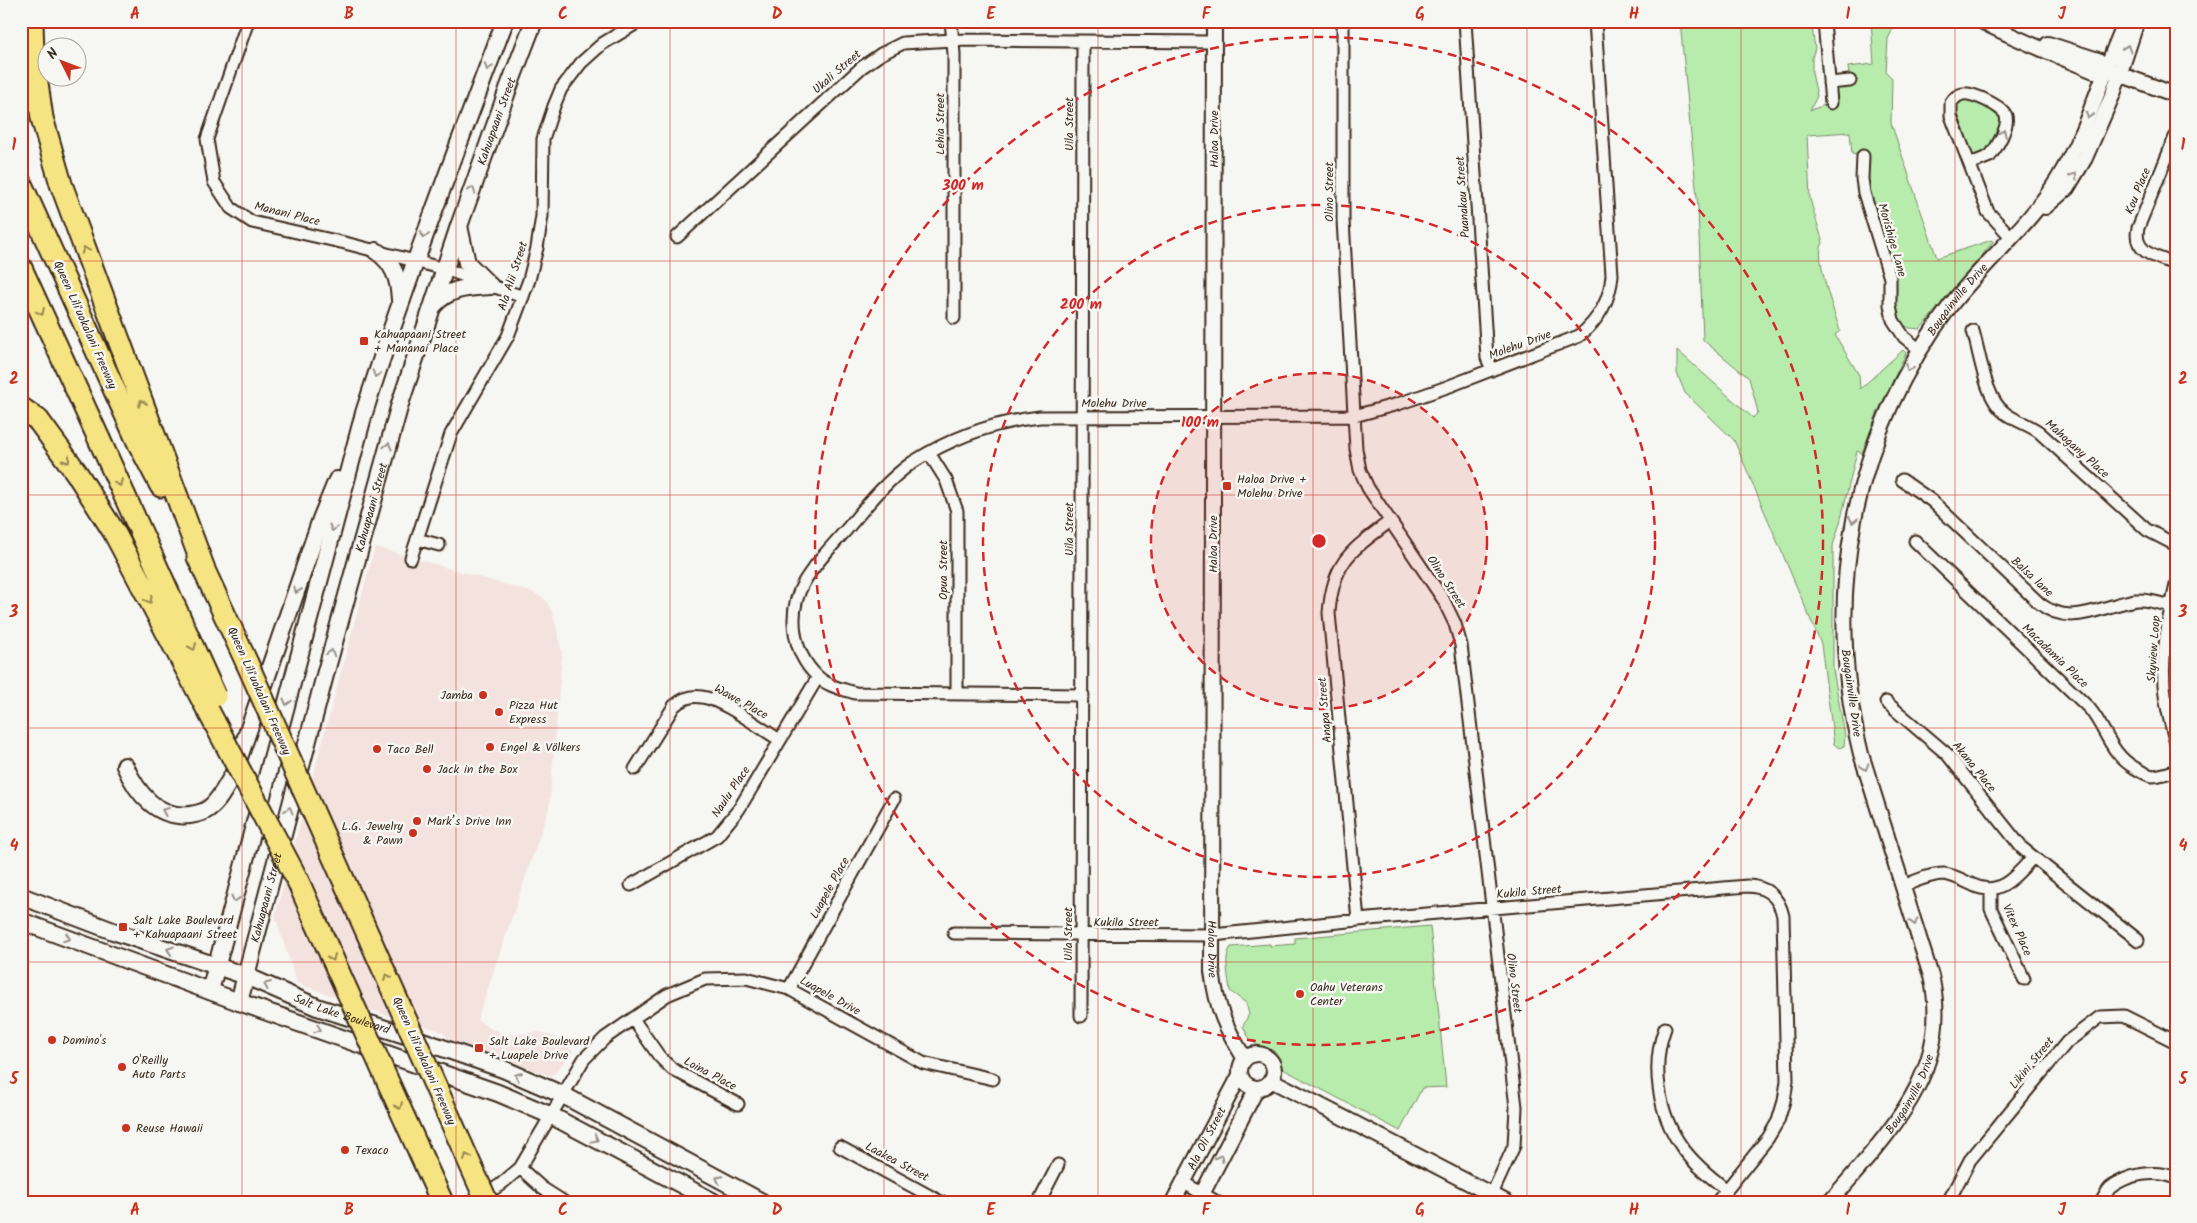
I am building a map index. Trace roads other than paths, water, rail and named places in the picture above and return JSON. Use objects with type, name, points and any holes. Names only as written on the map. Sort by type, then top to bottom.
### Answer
[{"type":"highway","points":[[32,21],[37,89],[42,118],[56,167],[149,446]]},
{"type":"highway","name":"Queen Liliʻuokalani Freeway","points":[[21,184],[149,446],[487,1202]]},
{"type":"highway","points":[[21,268],[442,1202]]},
{"type":"highway","points":[[30,414],[76,472],[114,532],[298,881]]},
{"type":"main road","points":[[210,991],[364,413],[414,262],[506,21]]},
{"type":"main road","name":"Kahuapaani Street","points":[[239,1002],[322,685],[400,404],[459,226],[534,21]]},
{"type":"main road","points":[[459,226],[467,264],[490,286]]},
{"type":"main road","points":[[376,251],[390,263],[395,274],[399,285],[400,304]]},
{"type":"main road","points":[[434,305],[441,297],[455,289],[490,286]]},
{"type":"main road","points":[[125,766],[140,793],[165,813],[181,816],[197,814],[208,809],[221,796],[233,775],[321,519],[364,413]]},
{"type":"main road","name":"Salt Lake Boulevard","points":[[21,896],[113,931],[246,976],[318,1007],[503,1069],[563,1095],[762,1202]]},
{"type":"main road","name":"Salt Lake Boulevard","points":[[21,921],[239,1002],[471,1083],[552,1116],[714,1202]]},
{"type":"street","name":"Manani Place","points":[[248,21],[207,139],[214,182],[231,208],[252,222],[445,269],[523,297]]},
{"type":"street","name":"Ala Alii Street","points":[[411,558],[451,434],[503,344],[523,297],[540,231],[542,216],[543,139],[554,106],[562,89],[581,62],[611,38],[640,21]]},
{"type":"street","name":"Lehia Street","points":[[951,21],[953,40],[954,318]]},
{"type":"street","name":"Haloa Drive","points":[[1214,21],[1212,972],[1216,1001],[1233,1040],[1245,1059]]},
{"type":"street","name":"Olino Street","points":[[1343,21],[1343,220],[1356,449],[1360,470],[1368,488],[1389,522],[1443,599],[1458,634],[1516,1108],[1514,1146],[1492,1194]]},
{"type":"street","name":"Puanakau Street","points":[[1464,21],[1487,358],[1492,370]]},
{"type":"street","name":"Molehu Drive","points":[[1082,694],[855,693],[833,686],[818,677],[802,655],[794,632],[794,607],[804,582],[876,494],[912,463],[950,441],[990,426],[1025,419],[1082,416],[1354,416],[1398,404],[1579,336],[1599,316],[1609,295],[1612,275],[1595,21]]},
{"type":"street","points":[[1824,21],[1831,103]]},
{"type":"street","points":[[1981,21],[2013,35],[2024,43],[2094,72],[2105,69],[2176,95]]},
{"type":"street","points":[[2027,221],[2058,180],[2085,127],[2105,69],[2126,21]]},
{"type":"street","points":[[2027,221],[2067,188],[2085,158],[2113,94],[2137,21]]},
{"type":"street","name":"Ukali Street","points":[[676,237],[867,62],[903,43],[953,40],[1083,43],[1214,42]]},
{"type":"street","name":"Uila Street","points":[[1081,1016],[1083,43]]},
{"type":"street","points":[[1829,83],[1850,81]]},
{"type":"street","points":[[1970,164],[1990,156],[2007,120],[2006,115],[2000,108],[1964,94],[1953,100],[1950,110],[1970,164],[1988,212],[2012,238]]},
{"type":"street","name":"Kou Place","points":[[2175,137],[2136,236],[2144,252],[2176,264]]},
{"type":"street","name":"Morishige Lane","points":[[1863,156],[1862,180],[1864,192],[1890,278],[1890,305],[1893,320],[1904,337],[1920,350]]},
{"type":"street","name":"Bougainville Drive","points":[[1830,1202],[1908,1103],[1921,1081],[1932,1049],[1935,994],[1903,886],[1860,754],[1853,725],[1846,673],[1843,613],[1853,521],[1864,476],[1884,420],[1920,350],[1951,305],[2027,221]]},
{"type":"street","name":"Mahogany Place","points":[[1973,330],[1990,392],[1999,408],[2010,417],[2035,429],[2147,530],[2176,545]]},
{"type":"street","name":"Opua Street","points":[[929,453],[946,480],[957,511],[958,694]]},
{"type":"street","name":"Balsa lane","points":[[1902,480],[1932,501],[2039,603],[2053,612],[2064,615],[2080,615],[2137,600],[2147,600],[2171,606]]},
{"type":"street","name":"Anapa Street","points":[[1358,920],[1330,598],[1336,576],[1347,557],[1362,542],[1389,522]]},
{"type":"street","points":[[417,539],[439,545]]},
{"type":"street","name":"Macadamia Place","points":[[1916,542],[2089,708],[2098,720],[2113,749],[2124,761],[2138,770],[2153,776],[2176,771]]},
{"type":"street","name":"Skyview Loop","points":[[2176,585],[2171,606],[2170,661],[2165,695],[2176,744]]},
{"type":"street","name":"Naulu Place","points":[[631,885],[717,836],[739,809],[818,677]]},
{"type":"street","name":"Wawe Place","points":[[636,769],[674,706],[682,699],[691,696],[703,696],[715,701],[780,740]]},
{"type":"street","name":"Akana Place","points":[[1886,702],[1947,754],[2010,836],[2033,857],[2138,940]]},
{"type":"street","name":"Luapele Place","points":[[789,989],[894,799]]},
{"type":"street","points":[[1903,886],[1941,874],[1953,876],[1978,888],[1991,890],[2013,879],[2033,857]]},
{"type":"street","name":"Kukila Street","points":[[954,933],[1082,936],[1213,935],[1358,920],[1747,886],[1759,887],[1778,902],[1783,916],[1787,1081],[1778,1121],[1768,1138],[1717,1202]]},
{"type":"street","name":"Vitex Place","points":[[1991,890],[1992,912],[2024,979]]},
{"type":"street","name":"Luapele Drive","points":[[473,1202],[500,1185],[520,1168],[584,1059],[605,1038],[667,995],[705,979],[746,978],[789,989],[923,1063],[993,1079]]},
{"type":"street","name":"Likini Street","points":[[1948,1202],[1970,1160],[2061,1049],[2067,1042],[2100,1017],[2124,1016],[2176,1042]]},
{"type":"street","name":"Loina Place","points":[[633,1019],[658,1056],[672,1069],[738,1104]]},
{"type":"street","points":[[1665,1028],[1659,1044],[1657,1060],[1658,1077],[1665,1113],[1672,1130],[1688,1154],[1709,1176],[1726,1190]]},
{"type":"street","points":[[1255,1054],[1266,1056],[1273,1065],[1273,1075],[1265,1086],[1257,1088],[1248,1086],[1240,1075],[1241,1066],[1245,1059],[1255,1054]]},
{"type":"street","name":"Ala Oli Street","points":[[1173,1202],[1240,1075]]},
{"type":"street","points":[[1271,1080],[1506,1202]]},
{"type":"street","name":"Ala Oli Street","points":[[1200,1198],[1257,1088]]},
{"type":"street","name":"Laakea Street","points":[[840,1147],[941,1202]]},
{"type":"street","points":[[1039,1202],[1058,1165]]},
{"type":"street","points":[[520,1168],[542,1188],[564,1202]]},
{"type":"street","points":[[2101,1202],[2110,1189],[2136,1174],[2167,1174],[2176,1178]]},
{"type":"street","points":[[1184,1183],[1200,1198],[1218,1202]]},
{"type":"place","name":"Kahuapaani Street + Mananai Place","points":[[364,341]]},
{"type":"place","name":"Haloa Drive + Molehu Drive","points":[[1227,486]]},
{"type":"place","name":"Jamba","points":[[483,695]]},
{"type":"place","name":"Pizza Hut Express","points":[[499,712]]},
{"type":"place","name":"Engel & Völkers","points":[[490,747]]},
{"type":"place","name":"Taco Bell","points":[[377,749]]},
{"type":"place","name":"Jack in the Box","points":[[427,769]]},
{"type":"place","name":"Mark’s Drive Inn","points":[[417,821]]},
{"type":"place","name":"L.G. Jewelry & Pawn","points":[[413,833]]},
{"type":"place","name":"Salt Lake Boulevard + Kahuapaani Street","points":[[123,927]]},
{"type":"place","name":"Oahu Veterans Center","points":[[1300,994]]},
{"type":"place","name":"Domino's","points":[[52,1040]]},
{"type":"place","name":"Salt Lake Boulevard + Luapele Drive","points":[[479,1048]]},
{"type":"place","name":"O'Reilly Auto Parts","points":[[122,1067]]},
{"type":"place","name":"Reuse Hawaii","points":[[126,1128]]},
{"type":"place","name":"Texaco","points":[[345,1150]]}]
